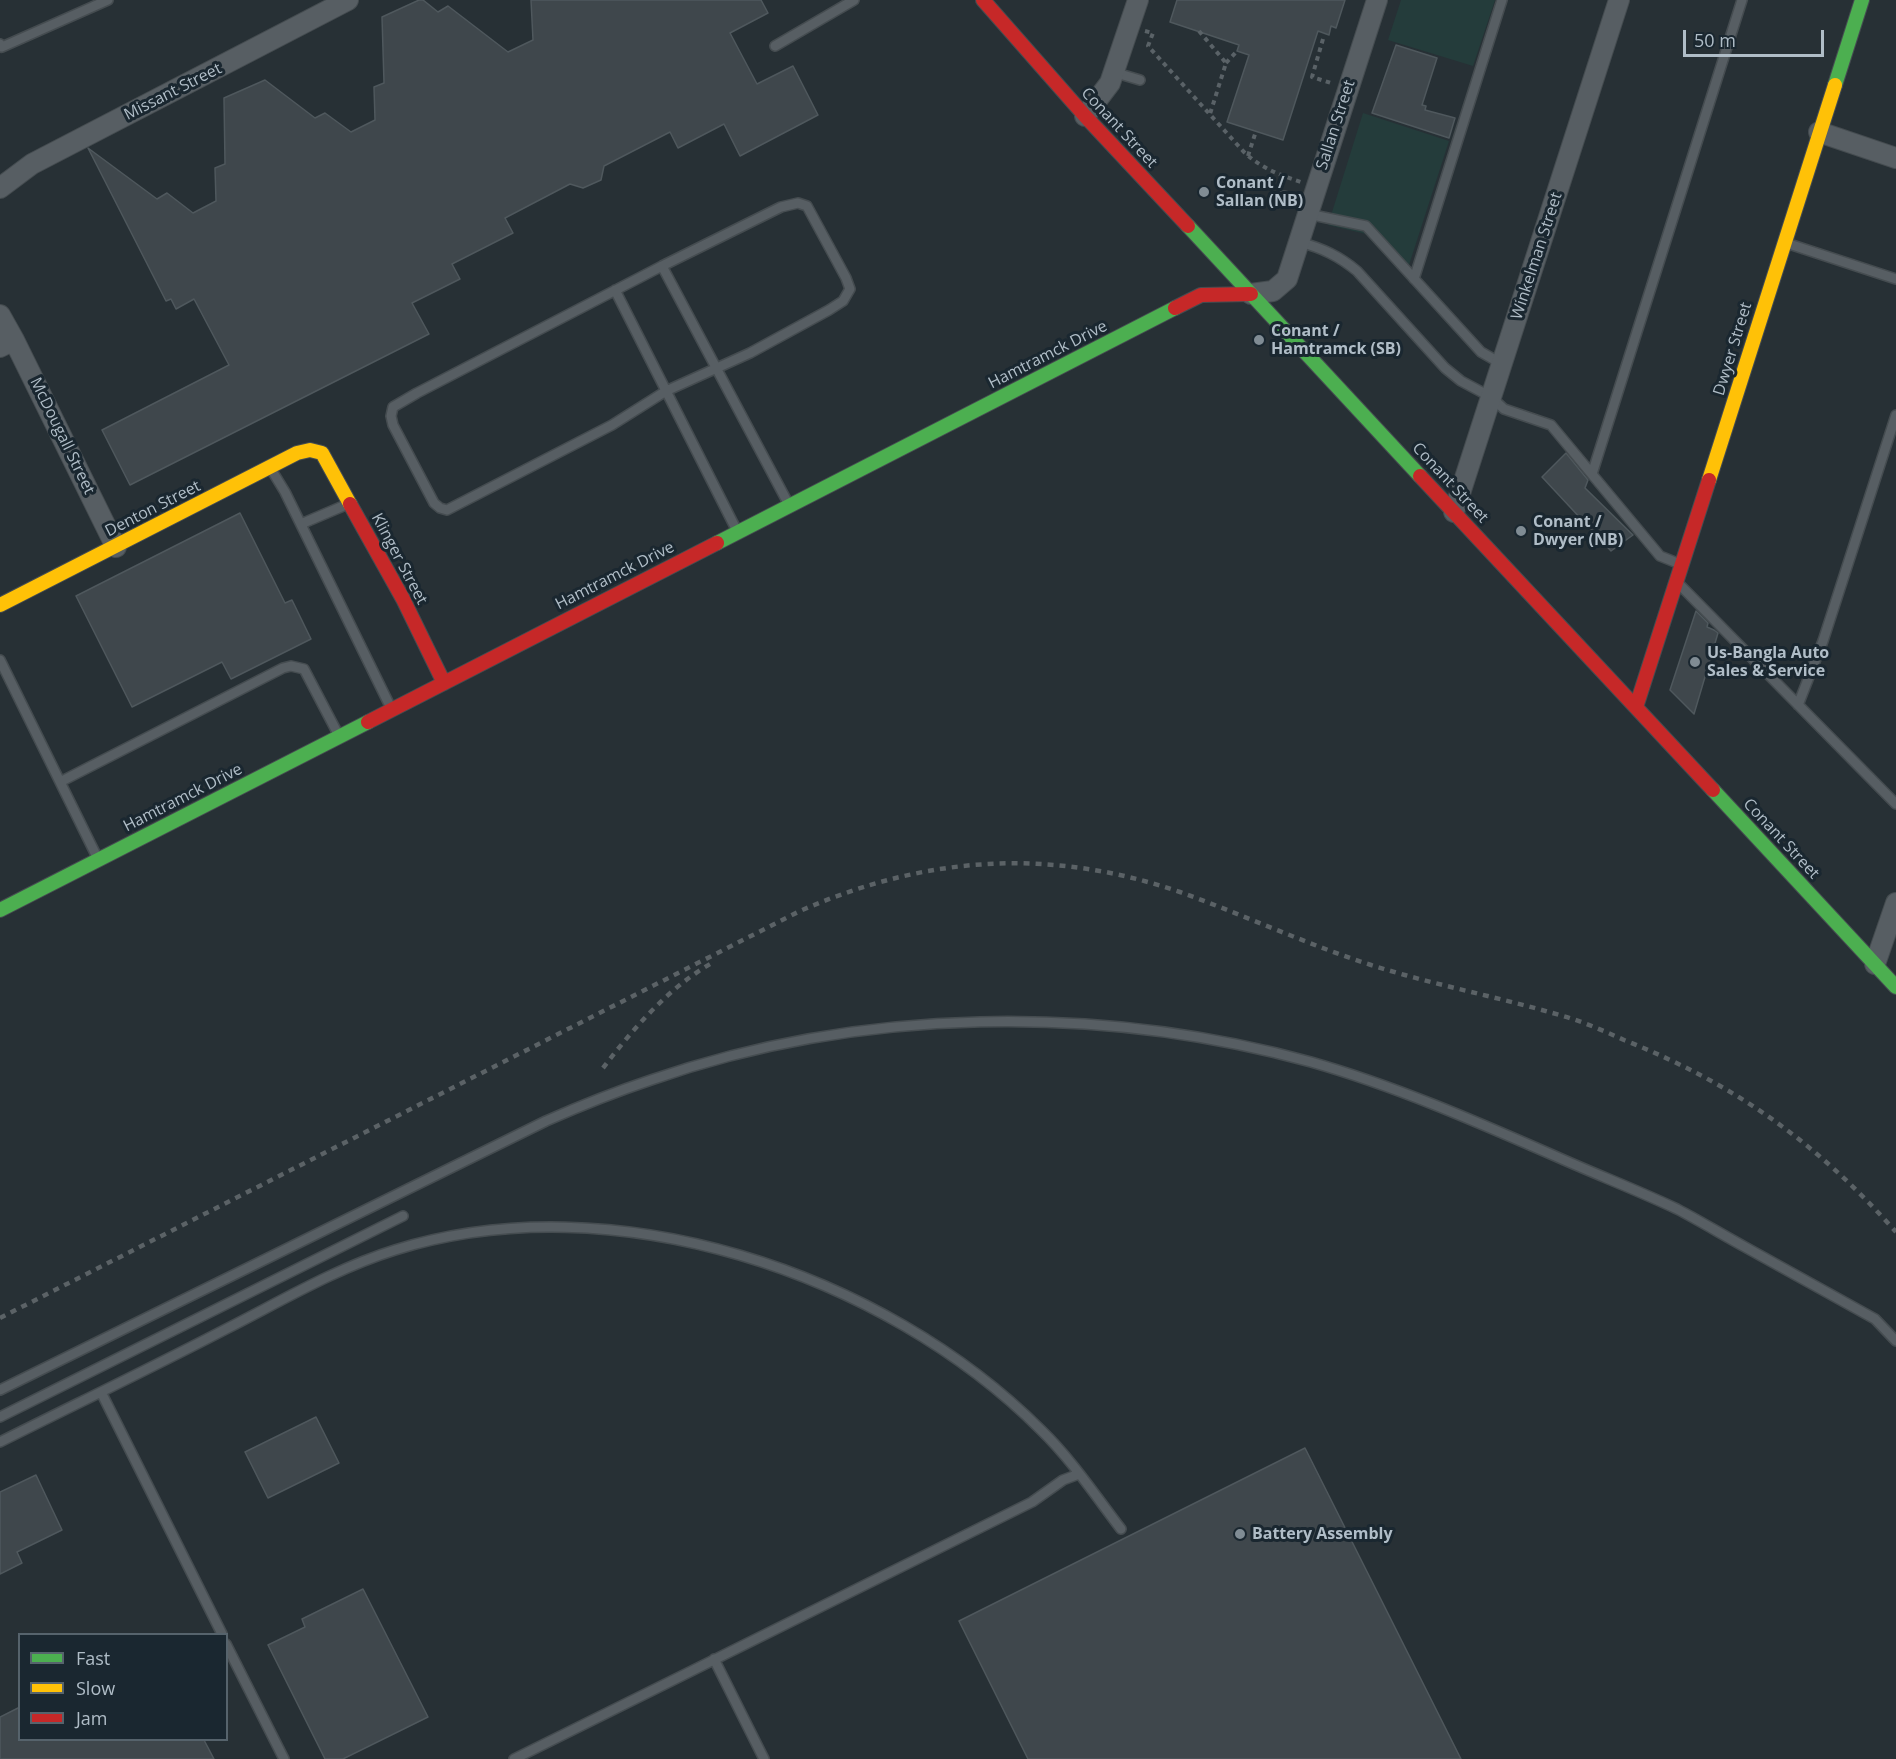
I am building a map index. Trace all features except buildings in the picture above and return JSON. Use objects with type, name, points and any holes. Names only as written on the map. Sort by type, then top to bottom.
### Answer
[{"type":"street","name":"Missant Street","points":[[0,188],[32,164],[348,0]]},
{"type":"street","name":"Conant Street","points":[[983,0],[1085,116],[1896,987]]},
{"type":"street","points":[[1085,116],[1110,83],[1138,0]]},
{"type":"street","name":"Sallan Street","points":[[1251,294],[1272,291],[1287,279],[1377,0]]},
{"type":"street","name":"Winkelman Street","points":[[1454,512],[1619,0]]},
{"type":"street","name":"Dwyer Street","points":[[1636,707],[1862,0]]},
{"type":"street","points":[[1819,132],[1896,158]]},
{"type":"street","name":"Hamtramck Drive","points":[[0,910],[1201,295],[1251,294]]},
{"type":"street","points":[[0,315],[7,344]]},
{"type":"street","name":"McDougall Street","points":[[7,344],[116,547]]},
{"type":"street","name":"Denton Street","points":[[0,605],[297,453],[310,450],[322,453]]},
{"type":"street","name":"Klinger Street","points":[[322,453],[403,599],[444,683]]},
{"type":"street","points":[[1875,964],[1896,903]]},
{"type":"lane","points":[[0,44],[2,47],[108,0]]},
{"type":"lane","points":[[775,46],[854,0]]},
{"type":"lane","points":[[1414,279],[1502,0]]},
{"type":"lane","points":[[1592,474],[1742,0]]},
{"type":"lane","points":[[1113,72],[1140,80]]},
{"type":"lane","points":[[1284,196],[1310,208],[1366,226],[1481,352],[1502,364]]},
{"type":"lane","points":[[798,203],[807,206],[850,289],[843,301],[750,353],[666,391],[612,425],[447,510],[440,508],[435,503],[393,425],[391,416],[393,407],[662,266],[781,207],[798,203]]},
{"type":"lane","points":[[1299,242],[1340,257],[1357,271],[1445,368],[1461,381],[1491,397],[1504,409],[1551,425],[1660,556],[1682,565]]},
{"type":"lane","points":[[1783,243],[1896,279]]},
{"type":"lane","points":[[662,266],[789,506]]},
{"type":"lane","points":[[615,290],[738,532]]},
{"type":"lane","points":[[1798,705],[1823,641],[1896,415]]},
{"type":"lane","points":[[270,467],[301,524],[392,710]]},
{"type":"lane","points":[[301,524],[350,503]]},
{"type":"lane","points":[[1677,581],[1896,804]]},
{"type":"lane","points":[[0,660],[99,859]]},
{"type":"lane","points":[[60,782],[283,668],[291,666],[304,669],[339,736]]},
{"type":"lane","points":[[0,1390],[546,1121],[586,1104],[652,1079],[811,1039],[919,1025],[970,1022],[1107,1026],[1184,1035],[1290,1057],[1389,1087],[1466,1117],[1677,1209],[1875,1319],[1896,1341]]},
{"type":"lane","points":[[0,1417],[403,1216]]},
{"type":"lane","points":[[0,1442],[358,1263],[395,1250],[439,1238],[501,1229],[560,1228],[620,1232],[678,1240],[736,1254],[793,1272],[848,1295],[890,1317],[950,1355],[998,1391],[1042,1430],[1079,1473],[1121,1529]]},
{"type":"lane","points":[[101,1392],[221,1633]]},
{"type":"lane","points":[[514,1759],[1032,1502],[1063,1480],[1079,1473]]},
{"type":"lane","points":[[228,1648],[284,1759]]},
{"type":"lane","points":[[714,1659],[764,1759]]},
{"type":"path","points":[[1144,30],[1153,33],[1148,46],[1248,156],[1280,175],[1303,183]]},
{"type":"path","points":[[1199,31],[1226,63]]},
{"type":"path","points":[[1323,39],[1312,77],[1334,84]]},
{"type":"path","points":[[1210,115],[1226,63],[1237,51]]},
{"type":"path","points":[[1248,156],[1256,131]]},
{"type":"green space","points":[[1401,0],[1495,0],[1473,66],[1388,40]]},
{"type":"green space","points":[[1363,113],[1449,141],[1409,265],[1366,234],[1328,225]]},
{"type":"railway","points":[[0,1318],[800,911],[894,878],[941,869],[988,864],[1035,864],[1083,868],[1131,878],[1180,892],[1371,965],[1539,1009],[1594,1027],[1702,1076],[1772,1119],[1836,1171],[1896,1232]]},
{"type":"railway","points":[[603,1068],[667,996],[712,963]]},
{"type":"traffic: fast","points":[[1835,85],[1862,0]]},
{"type":"traffic: fast","points":[[1188,226],[1420,476]]},
{"type":"traffic: fast","points":[[717,543],[1175,308]]},
{"type":"traffic: fast","points":[[0,910],[368,722]]},
{"type":"traffic: fast","points":[[1713,790],[1896,987]]},
{"type":"traffic: slow","points":[[1709,480],[1835,85]]},
{"type":"traffic: slow","points":[[0,605],[297,453],[310,450],[322,453],[350,504]]},
{"type":"traffic: jam","points":[[983,0],[1085,116],[1188,226]]},
{"type":"traffic: jam","points":[[1175,308],[1201,295],[1251,294]]},
{"type":"traffic: jam","points":[[1420,476],[1713,790]]},
{"type":"traffic: jam","points":[[1636,707],[1709,480]]},
{"type":"traffic: jam","points":[[350,504],[403,599],[444,683]]},
{"type":"traffic: jam","points":[[368,722],[717,543]]},
{"type":"place","name":"Conant / Sallan (NB)","points":[[1204,192]]},
{"type":"place","name":"Conant / Hamtramck (SB)","points":[[1259,340]]},
{"type":"place","name":"Conant / Dwyer (NB)","points":[[1521,531]]},
{"type":"place","name":"Us-Bangla Auto Sales & Service","points":[[1695,662]]},
{"type":"place","name":"Battery Assembly","points":[[1240,1534]]}]
